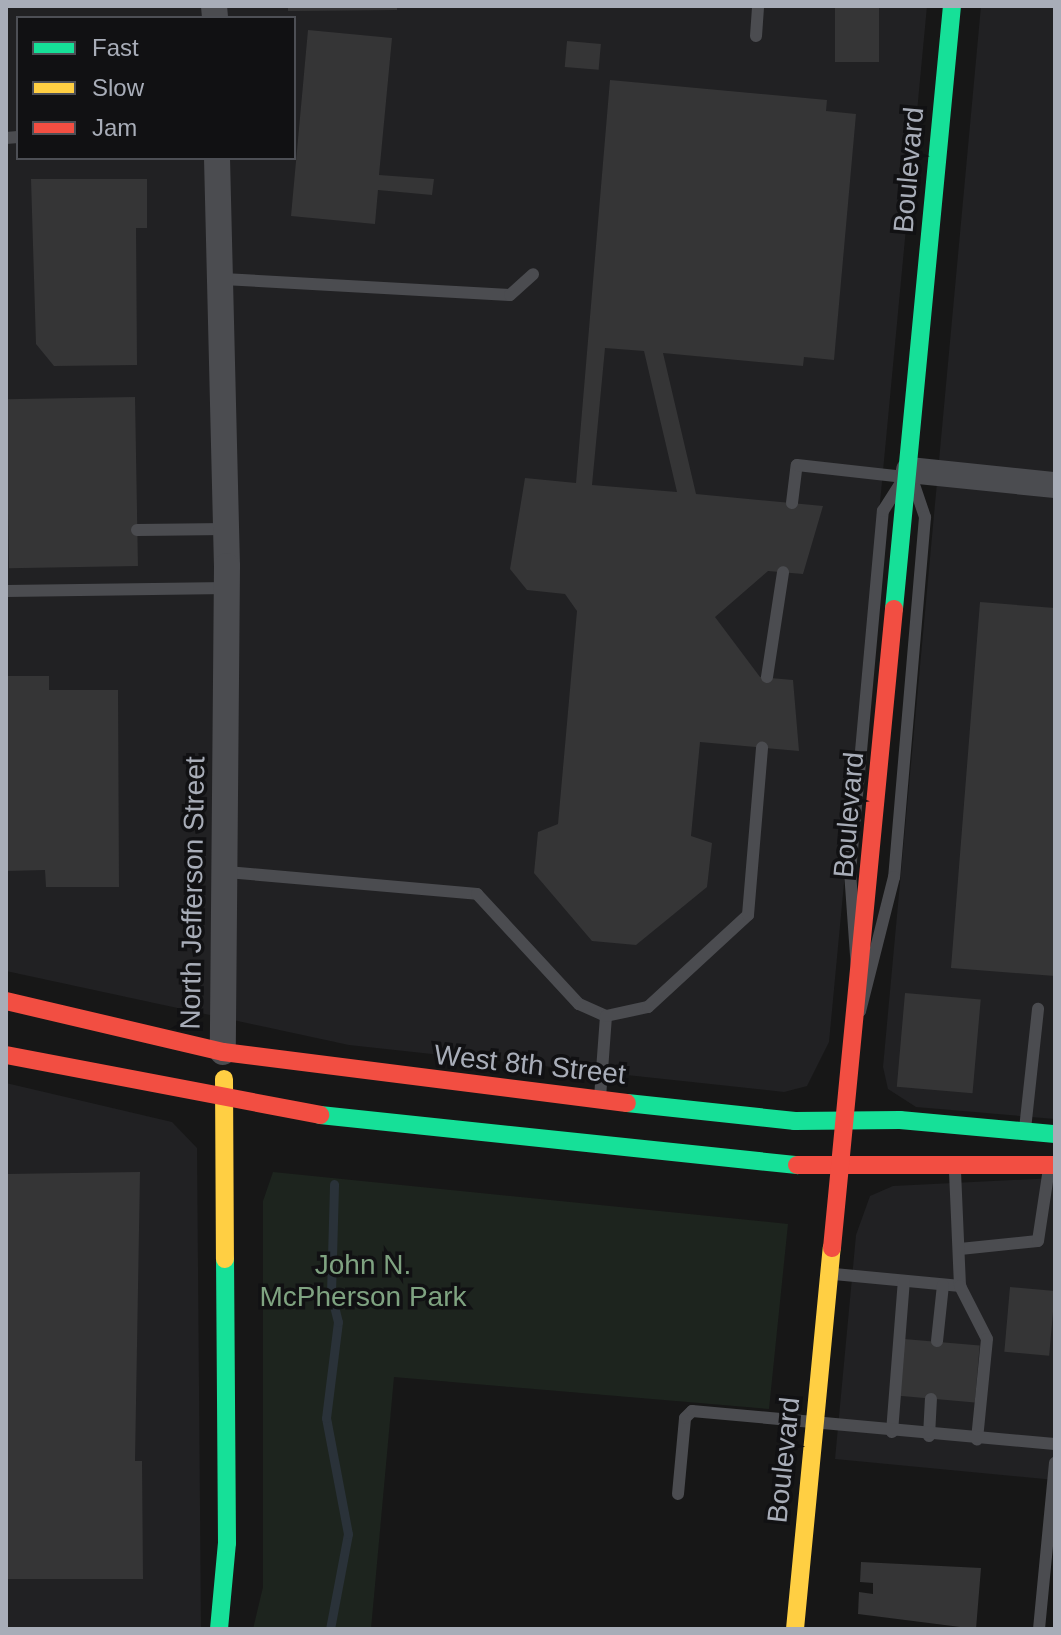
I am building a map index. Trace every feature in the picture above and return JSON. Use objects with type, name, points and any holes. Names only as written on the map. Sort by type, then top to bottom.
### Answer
[{"type":"street","name":"Boulevard","points":[[795,1629],[860,1011],[906,475],[952,6]]},
{"type":"street","name":"North Jefferson Street","points":[[217,160],[223,279],[227,588],[227,872],[223,1052],[227,1543],[219,1629]]},
{"type":"street","points":[[906,475],[1055,485]]},
{"type":"street","name":"West 8th Street","points":[[6,1001],[223,1052],[600,1101],[1055,1134]]},
{"type":"street","points":[[6,1055],[224,1101],[476,1135],[842,1169],[1052,1165]]},
{"type":"lane","points":[[756,36],[758,6]]},
{"type":"lane","points":[[223,279],[510,295],[533,274]]},
{"type":"lane","points":[[792,503],[797,465],[906,475]]},
{"type":"lane","points":[[137,530],[226,529]]},
{"type":"lane","points":[[767,677],[783,572]]},
{"type":"lane","points":[[6,591],[227,588]]},
{"type":"lane","points":[[227,872],[477,894],[579,1004],[606,1016],[648,1007],[748,915],[762,748]]},
{"type":"lane","points":[[1024,1131],[1038,1009]]},
{"type":"lane","points":[[600,1101],[606,1016]]},
{"type":"lane","points":[[960,1249],[1038,1241],[1052,1165]]},
{"type":"lane","points":[[955,1168],[960,1286],[987,1339],[977,1440]]},
{"type":"lane","points":[[831,1274],[960,1286]]},
{"type":"lane","points":[[892,1432],[904,1281]]},
{"type":"lane","points":[[937,1341],[943,1285]]},
{"type":"lane","points":[[929,1436],[931,1399]]},
{"type":"lane","points":[[678,1494],[685,1418],[692,1411],[817,1420],[929,1436],[1055,1444]]},
{"type":"lane","points":[[1039,1629],[1055,1463]]},
{"type":"shaded area","points":[[6,6],[927,6],[829,1042],[807,1086],[784,1092],[349,1045],[6,971]]},
{"type":"shaded area","points":[[981,6],[1055,6],[1055,1119],[916,1107],[888,1089],[883,1067]]},
{"type":"shaded area","points":[[6,1083],[172,1122],[197,1148],[201,1629],[6,1629]]},
{"type":"shaded area","points":[[1055,1178],[1055,1480],[835,1459],[856,1235],[870,1196],[893,1186]]},
{"type":"green space","name":"John N. McPherson Park","points":[[273,1172],[788,1224],[769,1409],[394,1377],[371,1629],[253,1629],[263,1587],[263,1201]]},
{"type":"building","points":[[288,6],[397,6],[397,10],[288,11]]},
{"type":"building","points":[[835,6],[879,6],[879,62],[835,62]]},
{"type":"building","points":[[308,30],[392,38],[379,175],[434,179],[432,195],[378,190],[375,224],[291,216]]},
{"type":"building","points":[[567,41],[601,44],[599,70],[565,67]]},
{"type":"building","points":[[610,80],[827,100],[826,111],[856,114],[834,360],[804,357],[803,366],[663,353],[696,494],[823,506],[803,574],[768,571],[715,617],[760,677],[793,680],[799,751],[700,742],[691,836],[712,843],[707,887],[636,945],[592,941],[534,873],[538,832],[558,824],[577,611],[565,594],[527,590],[510,569],[525,478],[576,483]],"holes":[[[605,348],[644,351],[677,492],[592,485]]]},
{"type":"building","points":[[31,179],[147,179],[147,228],[136,228],[137,365],[54,366],[36,344]]},
{"type":"building","points":[[135,397],[138,566],[9,568],[6,399]]},
{"type":"building","points":[[980,602],[1055,608],[1055,976],[951,968]]},
{"type":"building","points":[[6,676],[49,676],[49,690],[118,690],[119,887],[46,887],[45,870],[6,871]]},
{"type":"building","points":[[905,993],[981,1000],[973,1093],[897,1087]]},
{"type":"building","points":[[140,1172],[135,1461],[142,1461],[143,1579],[6,1579],[6,1174]]},
{"type":"building","points":[[1010,1287],[1055,1291],[1049,1356],[1004,1352]]},
{"type":"building","points":[[904,1339],[980,1346],[975,1402],[899,1396]]},
{"type":"building","points":[[861,1562],[981,1568],[976,1629],[858,1614],[859,1592],[873,1594],[873,1583],[860,1582]]},
{"type":"waterway","points":[[330,1629],[348,1534],[326,1418],[338,1322],[331,1293],[334,1184]]},
{"type":"traffic: fast","points":[[894,609],[952,6]]},
{"type":"traffic: fast","points":[[627,1103],[795,1121],[900,1120],[1055,1134]]},
{"type":"traffic: fast","points":[[320,1115],[797,1165]]},
{"type":"traffic: fast","points":[[219,1629],[227,1543],[225,1259]]},
{"type":"traffic: slow","points":[[224,1079],[225,1259]]},
{"type":"traffic: slow","points":[[795,1629],[832,1248]]},
{"type":"traffic: jam","points":[[832,1248],[894,609]]},
{"type":"traffic: jam","points":[[6,1001],[223,1052],[627,1103]]},
{"type":"traffic: jam","points":[[6,1055],[320,1115]]},
{"type":"traffic: jam","points":[[797,1165],[1055,1165]]}]
